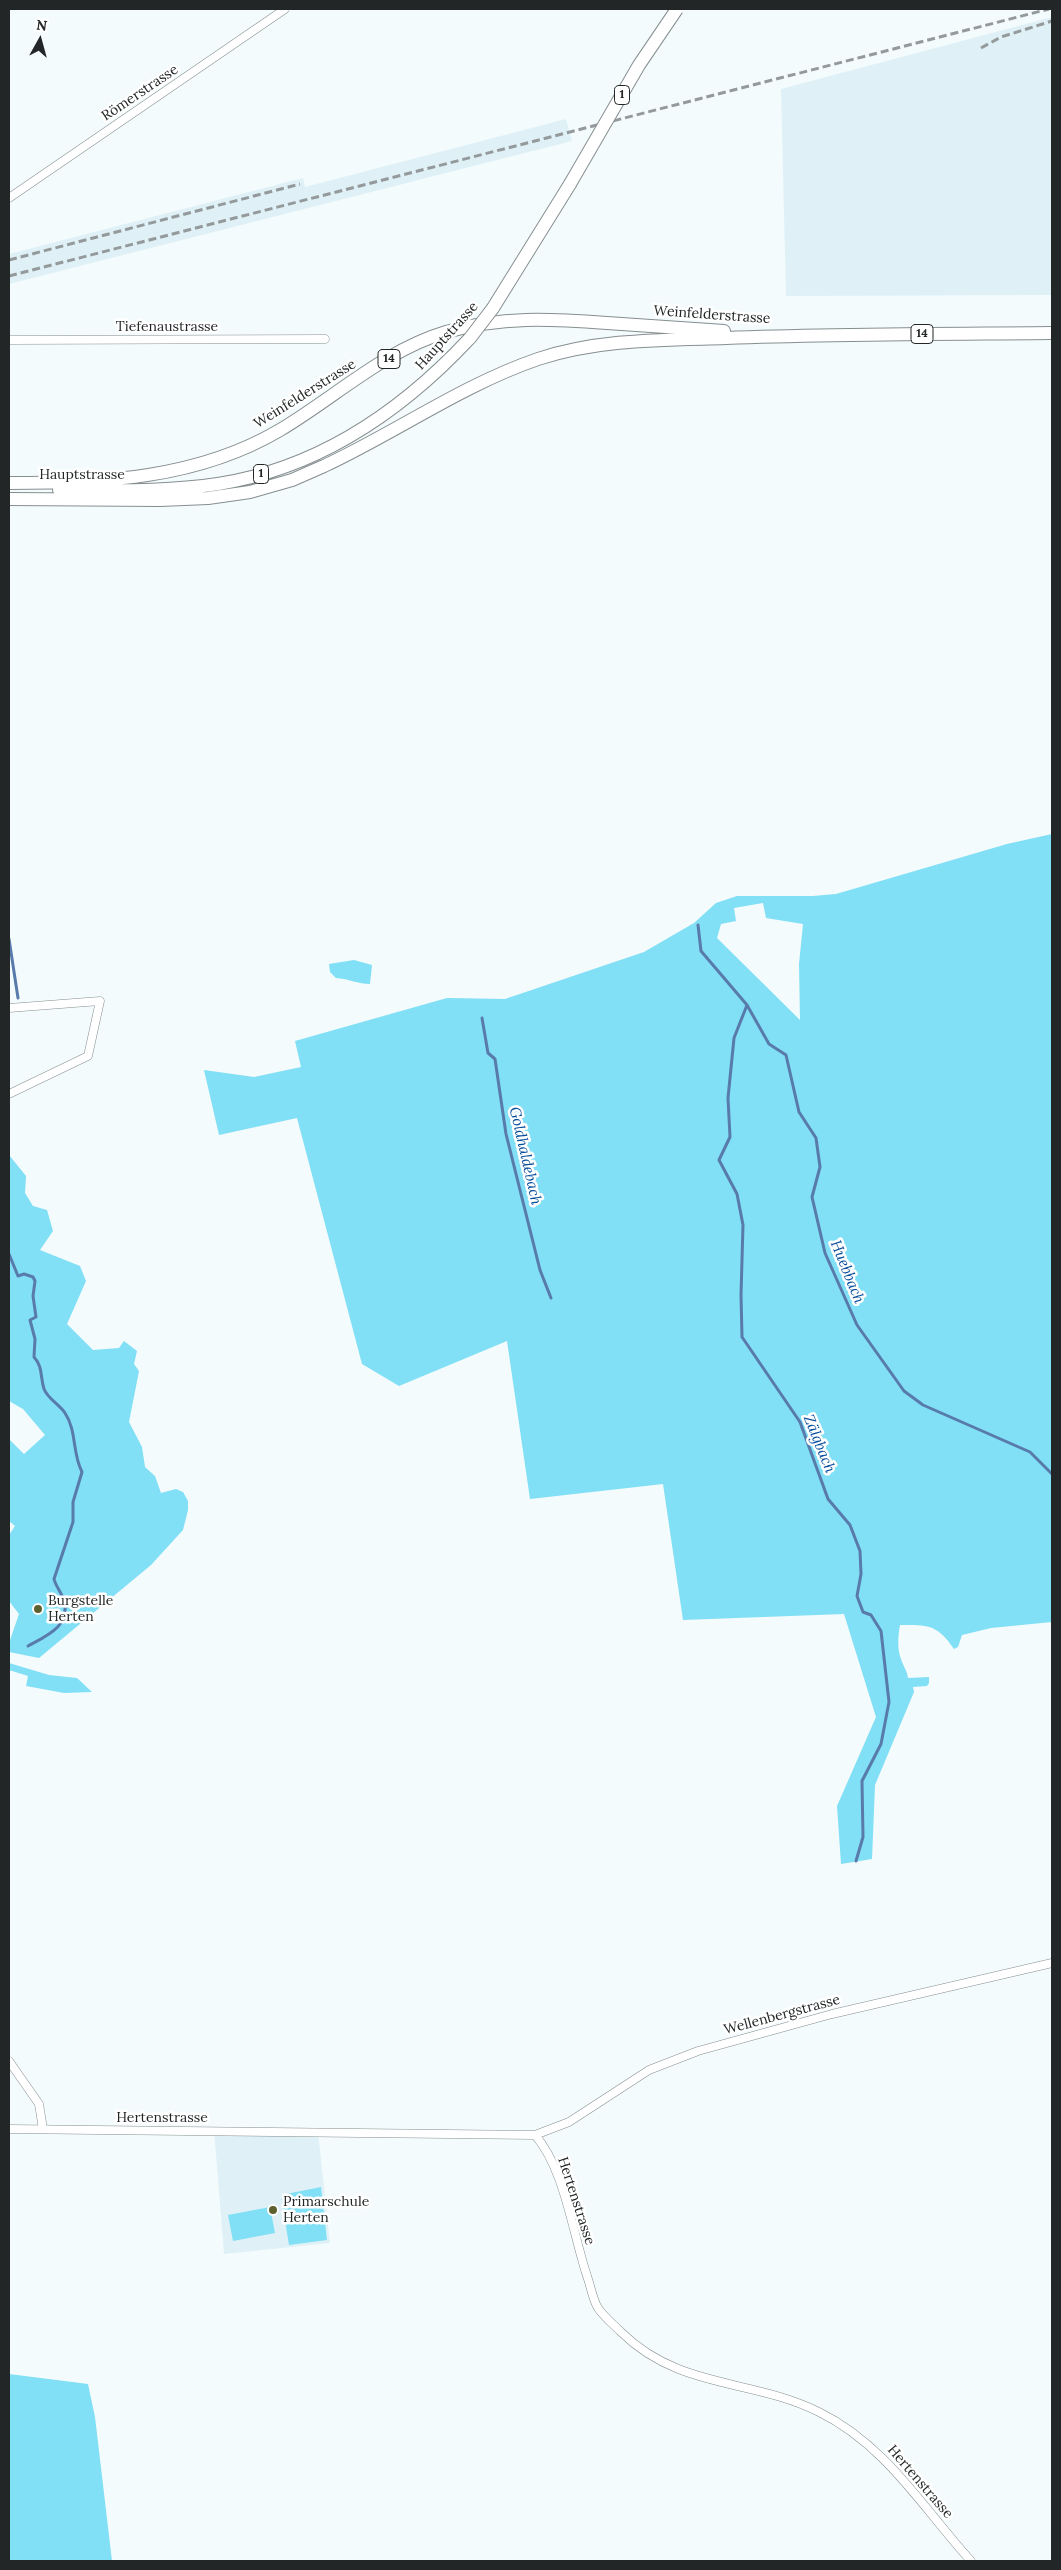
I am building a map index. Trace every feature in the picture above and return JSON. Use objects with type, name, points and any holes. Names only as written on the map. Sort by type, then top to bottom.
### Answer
[{"type":"main road","name":"Hauptstrasse","points":[[9,490],[179,488],[219,484],[287,466],[355,435],[384,416],[443,367],[470,338],[493,308],[676,9]]},
{"type":"main road","name":"Weinfelderstrasse","points":[[9,483],[135,478],[204,464],[242,449],[279,430],[380,365],[422,342],[443,333],[494,320],[544,319],[792,336]]},
{"type":"main road","name":"Weinfelderstrasse","points":[[9,499],[160,500],[208,498],[250,492],[292,480],[324,466],[471,388],[529,363],[568,350],[642,340],[1052,333]]},
{"type":"street","name":"Römerstrasse","points":[[9,198],[285,9]]},
{"type":"street","name":"Tiefenaustrasse","points":[[9,340],[325,339]]},
{"type":"street","points":[[9,1008],[100,1001],[88,1056],[9,1094]]},
{"type":"street","name":"Wellenbergstrasse","points":[[535,2135],[568,2122],[649,2070],[698,2051],[832,2014],[1052,1963]]},
{"type":"street","points":[[9,2060],[39,2104],[43,2129]]},
{"type":"street","name":"Hertenstrasse","points":[[9,2129],[535,2135],[545,2147],[565,2198],[582,2264],[597,2307],[623,2334],[656,2360],[692,2376],[795,2401],[834,2419],[886,2459],[971,2561]]},
{"type":"shaded area","points":[[1052,17],[1052,295],[786,296],[781,89]]},
{"type":"shaded area","points":[[566,119],[572,141],[9,284],[9,254],[303,178],[305,187]]},
{"type":"shaded area","points":[[1052,834],[1052,1622],[991,1628],[962,1635],[958,1647],[954,1649],[937,1630],[918,1625],[900,1625],[899,1651],[908,1678],[929,1677],[929,1683],[927,1686],[913,1687],[914,1692],[875,1785],[872,1859],[841,1864],[837,1806],[876,1717],[844,1614],[683,1620],[663,1484],[530,1499],[507,1341],[399,1386],[362,1364],[297,1118],[219,1135],[204,1070],[254,1077],[301,1067],[295,1041],[447,998],[505,999],[644,952],[694,923],[716,903],[737,896],[813,896],[836,894],[1007,844]],"holes":[[[763,903],[766,918],[803,924],[799,964],[800,1020],[717,938],[721,924],[736,921],[734,908]]]},
{"type":"shaded area","points":[[354,960],[372,965],[370,984],[336,978],[330,972],[329,964]]},
{"type":"shaded area","points":[[9,1155],[26,1176],[25,1193],[33,1206],[47,1210],[53,1231],[40,1250],[80,1266],[86,1281],[67,1324],[93,1350],[119,1348],[124,1341],[137,1351],[134,1364],[139,1371],[129,1422],[142,1447],[145,1467],[155,1476],[161,1493],[176,1489],[183,1492],[188,1501],[188,1510],[183,1530],[151,1565],[39,1658],[9,1652],[9,1643],[19,1614],[9,1601],[9,1535],[15,1526],[9,1521],[9,1439],[24,1454],[45,1435],[23,1409],[9,1401]]},
{"type":"shaded area","points":[[9,1663],[49,1675],[77,1678],[92,1692],[64,1693],[26,1686],[28,1676],[9,1670]]},
{"type":"shaded area","name":"Primarschule Herten","points":[[214,2130],[318,2132],[330,2243],[224,2254]]},
{"type":"shaded area","points":[[321,2187],[327,2240],[289,2245],[281,2195]]},
{"type":"shaded area","points":[[270,2207],[275,2233],[233,2241],[228,2215]]},
{"type":"shaded area","points":[[9,2374],[88,2384],[95,2417],[112,2561],[9,2561]]},
{"type":"waterway","name":"Huebbach","points":[[698,925],[701,951],[747,1005],[769,1044],[786,1055],[799,1112],[816,1138],[820,1167],[812,1197],[825,1253],[857,1325],[904,1391],[923,1405],[1030,1452],[1052,1474]]},
{"type":"waterway","points":[[9,939],[18,998]]},
{"type":"waterway","name":"Zälgbach","points":[[747,1005],[734,1038],[728,1098],[730,1137],[719,1160],[737,1194],[743,1225],[742,1337],[800,1422],[828,1499],[850,1525],[860,1551],[861,1574],[857,1596],[863,1612],[871,1615],[881,1631],[889,1702],[881,1744],[862,1781],[863,1837],[856,1861]]},
{"type":"waterway","name":"Goldhaldebach","points":[[482,1018],[488,1053],[495,1059],[506,1134],[540,1270],[551,1298]]},
{"type":"waterway","points":[[9,1254],[18,1276],[24,1274],[33,1277],[35,1281],[33,1296],[36,1317],[30,1320],[35,1339],[34,1357],[40,1368],[46,1393],[63,1410],[69,1420],[82,1472],[73,1502],[73,1522],[54,1579],[64,1601],[64,1617],[60,1624],[49,1634],[28,1646]]},
{"type":"railway","points":[[9,276],[1049,9]]},
{"type":"railway","points":[[981,48],[1001,37],[1052,21]]},
{"type":"railway","points":[[9,260],[300,184]]},
{"type":"place","name":"Burgstelle Herten","points":[[38,1609]]},
{"type":"place","name":"Primarschule Herten","points":[[273,2210]]}]
